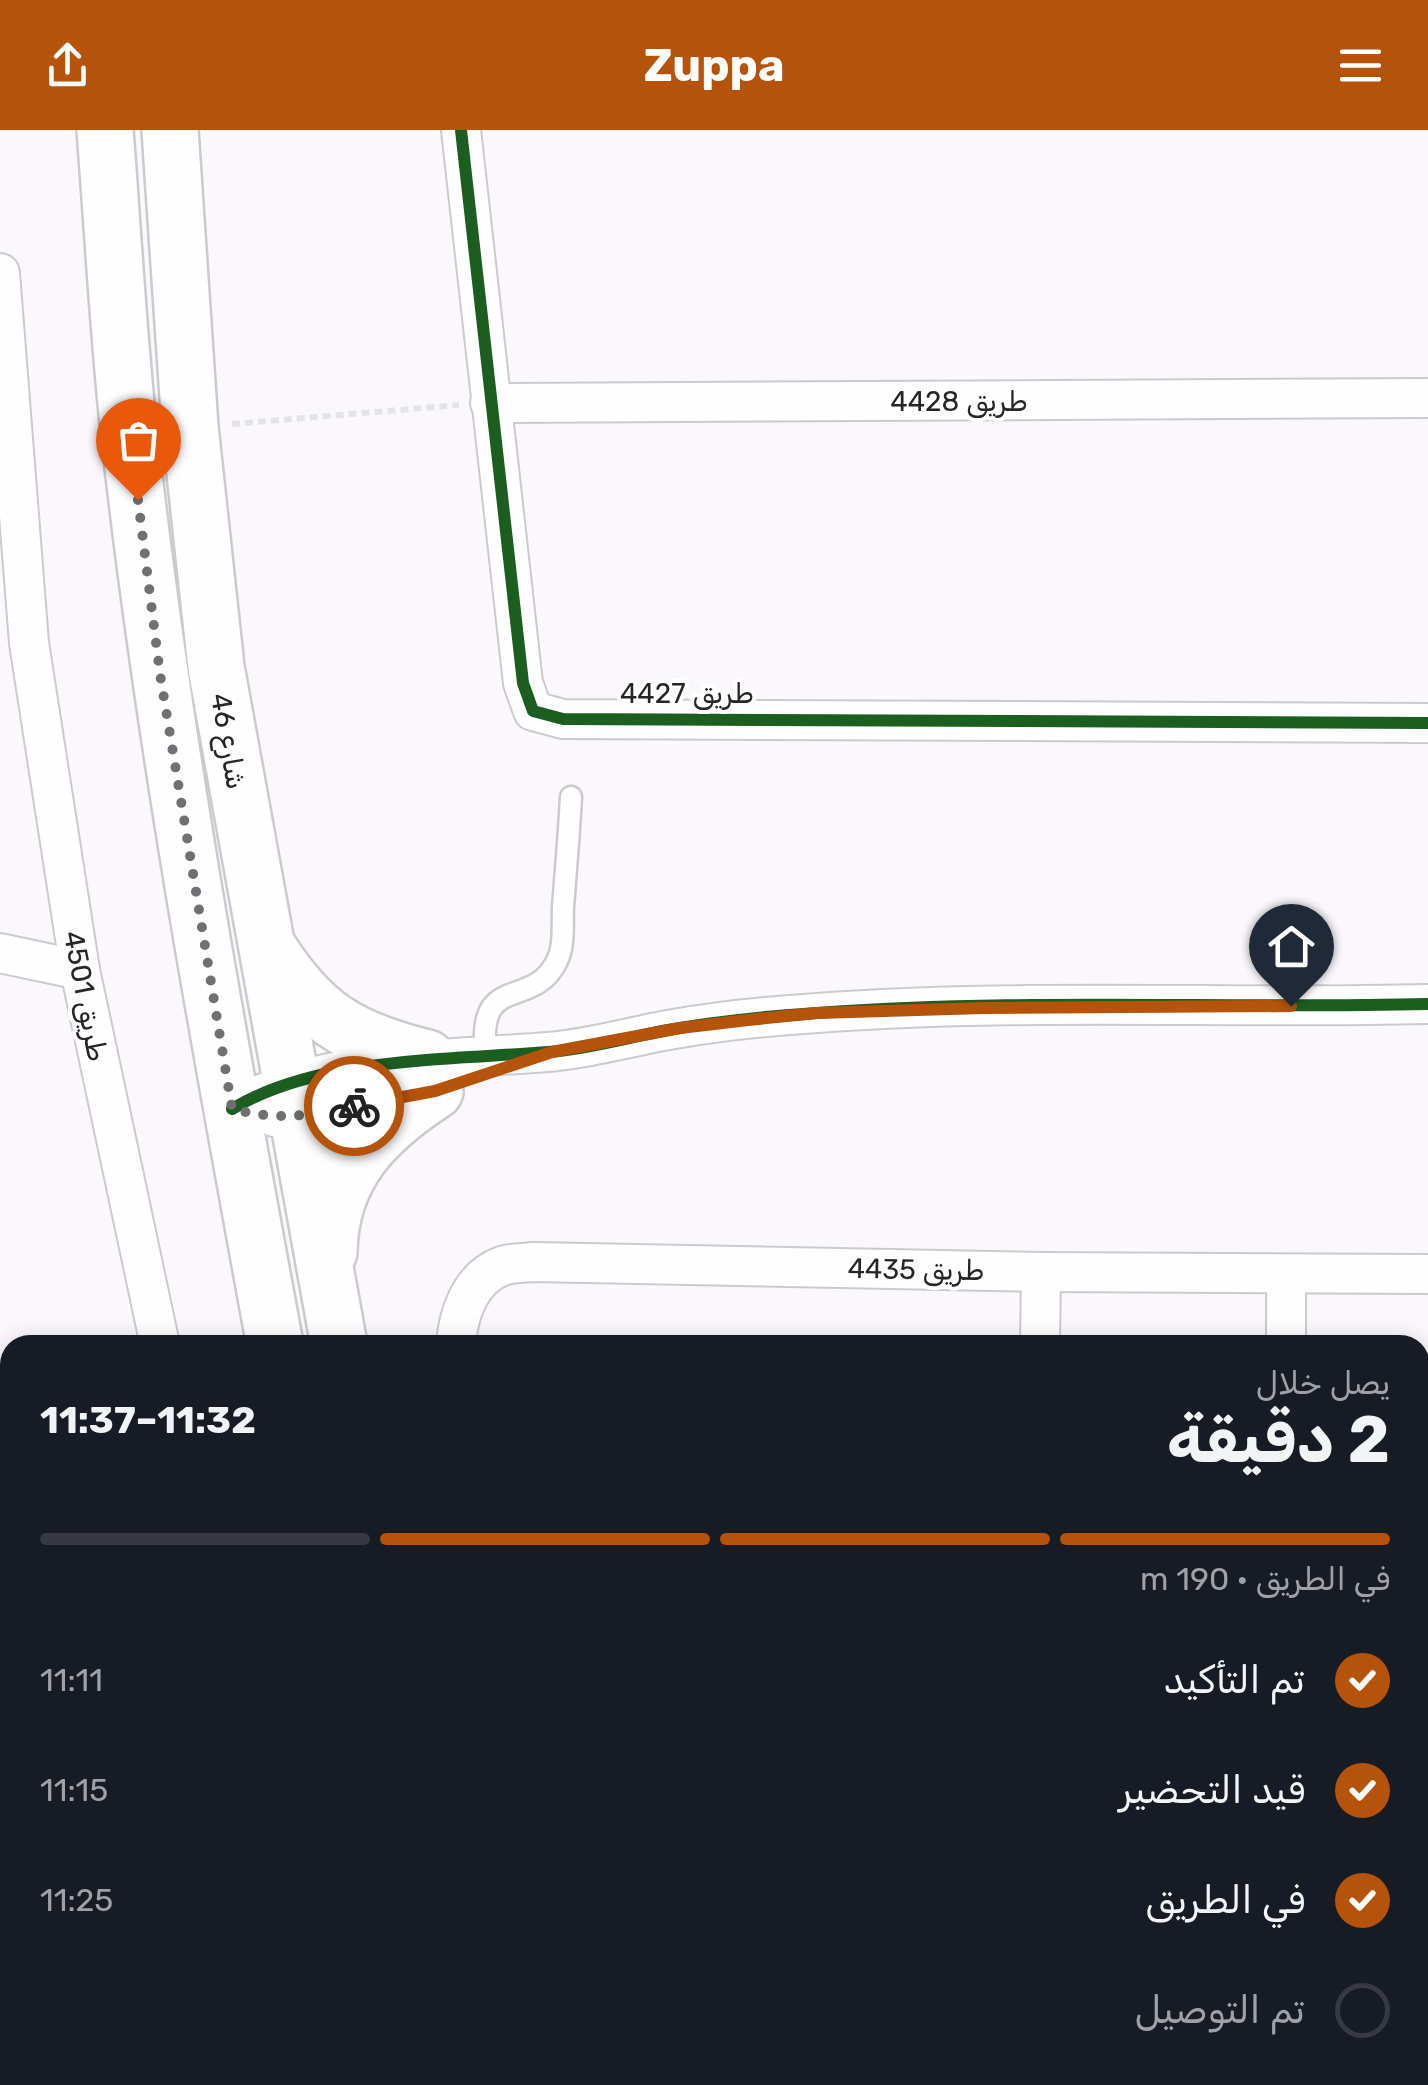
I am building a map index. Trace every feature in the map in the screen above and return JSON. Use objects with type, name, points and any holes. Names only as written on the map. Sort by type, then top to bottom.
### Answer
[{"type":"main road","name":"شارع 46","points":[[105,130],[129,430],[156,636],[232,1109],[273,1335]]},
{"type":"main road","name":"شارع 46","points":[[170,130],[190,427],[216,667],[334,1320]]},
{"type":"main road","points":[[263,938],[291,983],[329,1020],[431,1075],[361,1152],[339,1196],[329,1244],[334,1320]]},
{"type":"street","name":"طريق 4427","points":[[461,130],[523,683],[533,711],[563,719],[1428,723]]},
{"type":"street","name":"طريق 4501","points":[[0,273],[14,640],[158,1335]]},
{"type":"street","name":"طريق 4428","points":[[490,402],[1428,398]]},
{"type":"street","points":[[0,953],[80,970]]},
{"type":"street","points":[[232,1109],[260,1092],[292,1100],[680,1028],[817,1013],[1428,1004]]},
{"type":"street","points":[[431,1075],[486,1056],[552,1052]]},
{"type":"street","name":"طريق 4435","points":[[458,1335],[462,1309],[476,1284],[501,1266],[534,1262],[1041,1272],[1428,1274]]},
{"type":"street","points":[[1040,1335],[1041,1272]]},
{"type":"street","points":[[1286,1274],[1286,1335]]},
{"type":"lane","points":[[486,1056],[483,1030],[488,1010],[494,1003],[544,980],[561,949],[571,797]]},
{"type":"path","points":[[190,427],[490,402]]},
{"type":"cycle path","points":[[461,130],[523,683],[533,711],[563,719],[1428,723]]},
{"type":"cycle path","points":[[232,1109],[266,1092],[344,1070],[564,1050],[691,1026],[781,1016],[970,1006],[1428,1004]]},
{"type":"way so far","points":[[138,500],[160,674],[232,1109],[264,1117],[296,1118],[354,1106]]},
{"type":"route","points":[[354,1106],[435,1091],[552,1052],[680,1028],[748,1020],[817,1013],[984,1008],[1291,1006]]}]
